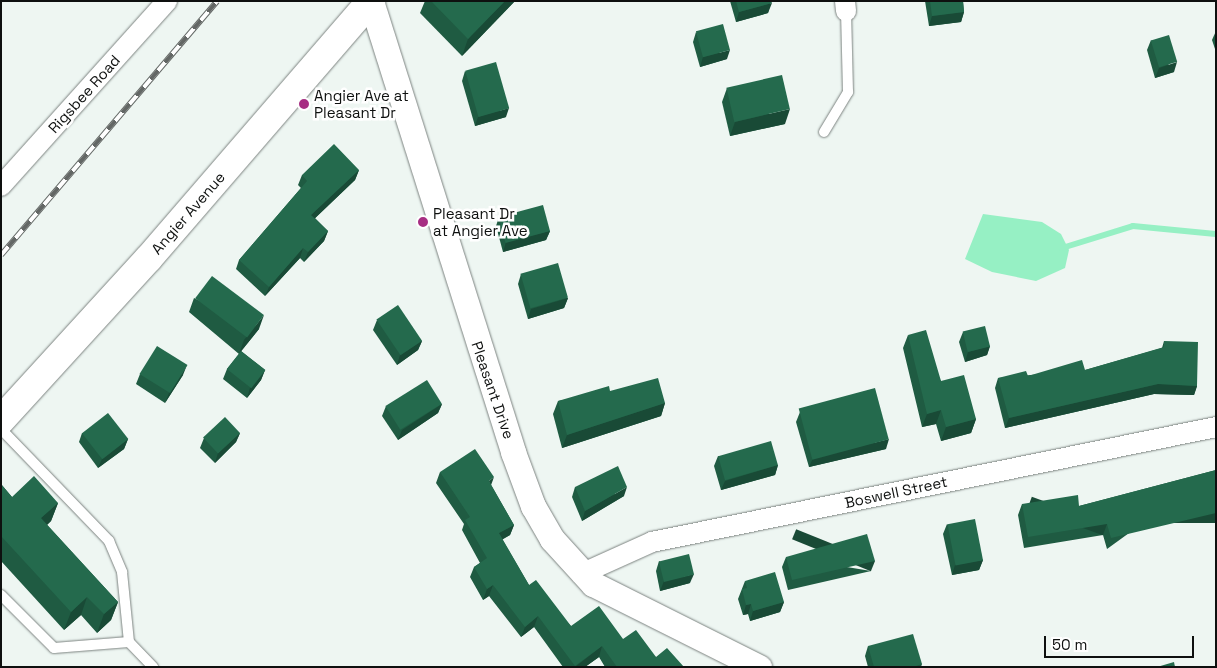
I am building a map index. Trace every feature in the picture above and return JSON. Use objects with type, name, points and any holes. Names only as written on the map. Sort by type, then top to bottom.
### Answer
[{"type":"main road","name":"Angier Avenue","points":[[1,420],[149,258],[371,1]]},
{"type":"street","name":"Rigsbee Road","points":[[1,186],[167,1]]},
{"type":"street","name":"Pleasant Drive","points":[[371,1],[453,271],[526,487],[552,539],[581,574],[617,599],[759,667]]},
{"type":"street","name":"Boswell Street","points":[[581,574],[652,542],[1216,427]]},
{"type":"lane","points":[[824,132],[848,92],[845,6]]},
{"type":"lane","points":[[1,429],[109,541],[122,572],[129,642],[154,667]]},
{"type":"lane","points":[[1,595],[54,648],[129,642]]},
{"type":"shaded area","points":[[983,214],[1042,222],[1061,234],[1069,250],[1065,268],[1036,281],[992,272],[965,259]]},
{"type":"building","points":[[431,1],[505,1],[468,39]]},
{"type":"building","points":[[736,1],[771,1],[772,3],[739,12]]},
{"type":"building","points":[[930,1],[963,1],[964,12],[932,16]]},
{"type":"building","points":[[723,24],[730,50],[703,57],[696,31]]},
{"type":"building","points":[[1169,35],[1177,62],[1159,67],[1151,41]]},
{"type":"building","points":[[496,62],[509,108],[478,117],[465,71]]},
{"type":"building","points":[[782,75],[790,109],[734,122],[726,88]]},
{"type":"building","points":[[334,144],[359,170],[311,215],[328,231],[308,252],[303,248],[269,287],[239,260],[307,181],[302,175]]},
{"type":"building","points":[[543,205],[550,231],[506,243],[499,217]]},
{"type":"building","points":[[558,263],[568,298],[530,308],[521,274]]},
{"type":"building","points":[[212,276],[264,315],[247,337],[195,298]]},
{"type":"building","points":[[398,305],[422,341],[400,355],[376,320]]},
{"type":"building","points":[[985,326],[990,346],[968,352],[963,332]]},
{"type":"building","points":[[926,330],[941,381],[964,375],[976,419],[946,427],[941,410],[927,414],[908,335]]},
{"type":"building","points":[[1164,341],[1198,342],[1197,386],[1158,384],[1009,418],[998,378],[1026,371],[1028,376],[1082,360],[1085,370],[1164,347]]},
{"type":"building","points":[[157,346],[188,365],[170,393],[140,374]]},
{"type":"building","points":[[241,351],[265,370],[251,388],[227,369]]},
{"type":"building","points":[[658,378],[665,403],[567,435],[558,401],[609,386],[610,391]]},
{"type":"building","points":[[427,380],[442,404],[400,430],[385,406]]},
{"type":"building","points":[[875,388],[889,439],[812,460],[799,408]]},
{"type":"building","points":[[108,413],[128,439],[102,459],[82,433]]},
{"type":"building","points":[[225,417],[240,433],[218,454],[203,437]]},
{"type":"building","points":[[771,441],[778,465],[725,480],[718,456]]},
{"type":"building","points":[[475,449],[494,477],[489,481],[514,525],[499,533],[529,585],[536,580],[571,626],[599,606],[623,639],[636,630],[656,657],[667,648],[684,667],[617,667],[602,646],[575,666],[538,616],[525,627],[493,585],[487,589],[474,567],[487,558],[465,520],[470,517],[440,472]]},
{"type":"building","points":[[618,466],[627,487],[585,511],[575,487]]},
{"type":"building","points":[[1216,470],[1216,513],[1111,538],[1107,524],[1028,537],[1022,504],[1078,495],[1079,506]]},
{"type":"building","points":[[34,476],[58,503],[41,518],[118,602],[104,614],[87,597],[71,612],[1,536],[1,484],[12,497]]},
{"type":"building","points":[[975,519],[983,560],[956,566],[948,524]]},
{"type":"building","points":[[867,534],[875,561],[792,580],[786,557]]},
{"type":"building","points":[[689,554],[694,574],[664,582],[659,561]]},
{"type":"building","points":[[775,572],[784,602],[753,611],[751,604],[746,605],[742,589],[747,588],[745,581]]},
{"type":"building","points":[[913,634],[922,664],[913,667],[874,667],[868,646]]},
{"type":"building","points":[[1174,662],[1175,667],[1157,667]]},
{"type":"waterway","points":[[1062,248],[1133,226],[1216,234]]},
{"type":"railway","points":[[1,255],[217,1]]},
{"type":"place","name":"Angier Ave at Pleasant Dr","points":[[304,104]]},
{"type":"place","name":"Pleasant Dr at Angier Ave","points":[[423,222]]}]
